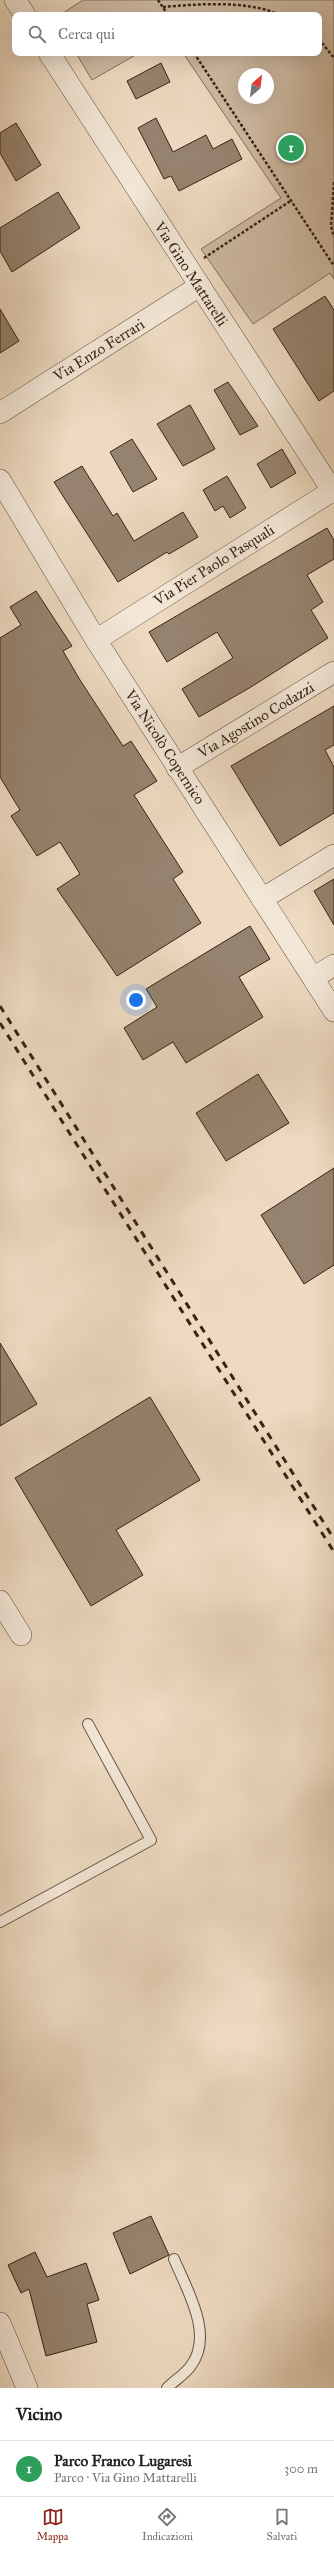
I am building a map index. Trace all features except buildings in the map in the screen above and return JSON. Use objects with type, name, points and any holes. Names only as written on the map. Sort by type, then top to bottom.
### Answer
[{"type":"street","points":[[15,0],[23,12]]},
{"type":"street","name":"Via Gino Mattarelli","points":[[51,56],[198,287],[333,492]]},
{"type":"street","name":"Via Enzo Ferrari","points":[[0,413],[198,287]]},
{"type":"street","name":"Via Nicolò Copernico","points":[[0,480],[96,640],[334,1011]]},
{"type":"street","name":"Via Pier Paolo Pasquali","points":[[96,640],[333,492]]},
{"type":"street","name":"Via Agostino Codazzi","points":[[177,768],[334,672]]},
{"type":"street","points":[[262,899],[334,855]]},
{"type":"street","points":[[313,978],[334,965]]},
{"type":"street","points":[[0,1601],[21,1635]]},
{"type":"street","points":[[0,2323],[8,2367],[27,2388]]},
{"type":"lane","points":[[0,1922],[151,1840],[88,1724]]},
{"type":"lane","points":[[167,2388],[191,2367],[201,2341],[194,2304],[174,2259]]},
{"type":"path","points":[[158,0],[166,12]]},
{"type":"path","points":[[163,7],[205,3],[268,9],[274,12]]},
{"type":"path","points":[[322,44],[334,58]]},
{"type":"path","points":[[196,56],[334,266]]},
{"type":"path","points":[[334,182],[332,192],[331,226],[334,237]]},
{"type":"path","points":[[187,269],[292,200]]},
{"type":"shaded area","points":[[83,0],[334,0],[334,279],[330,273],[253,324],[201,249],[281,198],[185,56],[322,56],[322,12],[65,12]]},
{"type":"shaded area","points":[[78,56],[134,56],[92,80]]},
{"type":"railway","points":[[0,1006],[334,1539]]},
{"type":"railway","points":[[0,1023],[334,1552]]},
{"type":"place","name":"Parco Franco Lugaresi","points":[[291,148]]}]
